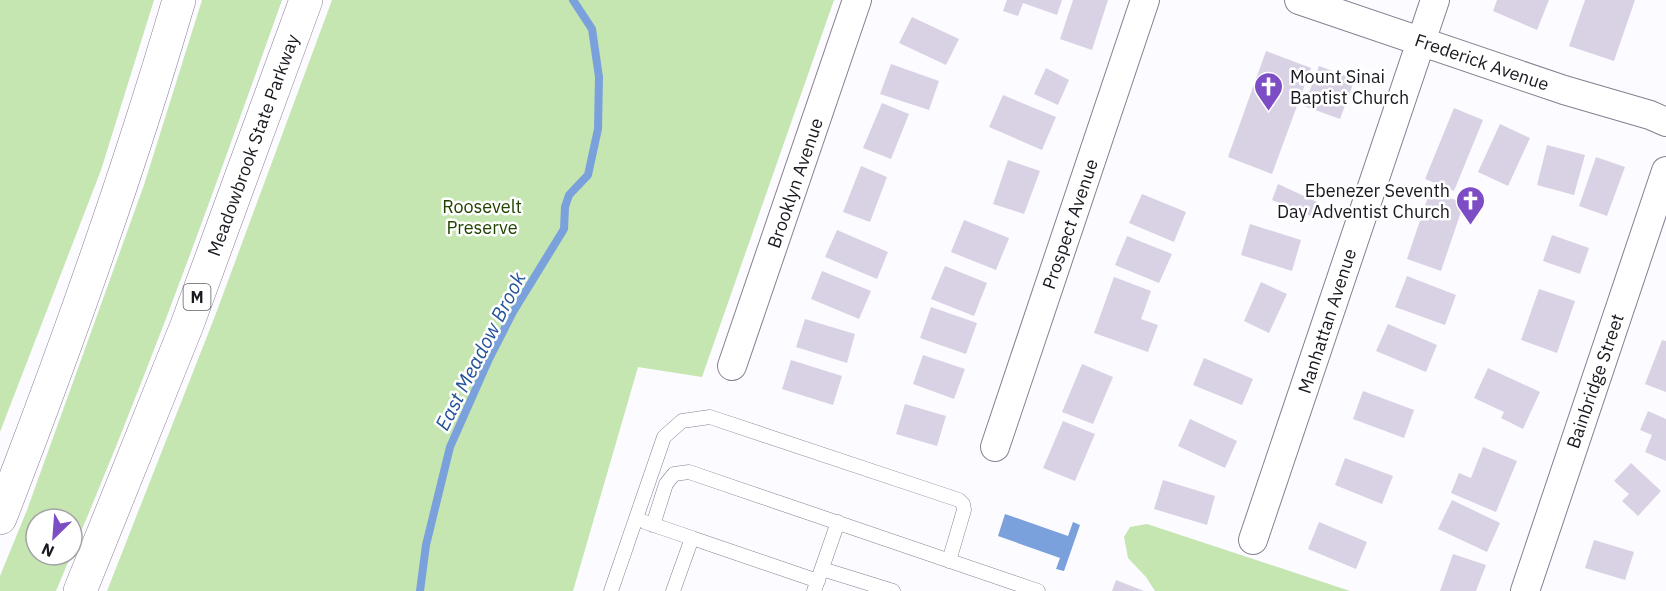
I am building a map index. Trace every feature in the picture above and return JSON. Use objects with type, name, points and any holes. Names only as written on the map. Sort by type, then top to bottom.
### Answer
[{"type":"highway","points":[[0,518],[49,392],[159,69],[179,0]]},
{"type":"highway","name":"Meadowbrook State Parkway","points":[[80,591],[187,326],[306,0]]},
{"type":"street","name":"Brooklyn Avenue","points":[[732,366],[857,0]]},
{"type":"street","name":"Prospect Avenue","points":[[995,447],[1145,0]]},
{"type":"street","name":"Frederick Avenue","points":[[1299,0],[1564,90],[1666,122]]},
{"type":"street","name":"Manhattan Avenue","points":[[1253,540],[1435,0]]},
{"type":"street","name":"Bainbridge Street","points":[[1525,591],[1666,171]]},
{"type":"lane","points":[[610,591],[664,437],[682,421],[710,417],[959,500],[964,510],[949,561]]},
{"type":"lane","points":[[653,525],[666,484],[674,474],[689,472],[1038,591]]},
{"type":"lane","points":[[634,519],[818,580],[893,591]]},
{"type":"lane","points":[[818,580],[838,522]]},
{"type":"lane","points":[[673,591],[692,538]]},
{"type":"green space","points":[[0,0],[154,0],[101,170],[0,432]]},
{"type":"green space","points":[[202,0],[282,0],[155,348],[84,524],[84,507],[28,507],[144,185]]},
{"type":"green space","name":"Roosevelt Preserve","points":[[332,0],[834,0],[702,377],[638,367],[573,591],[107,591],[215,316]]},
{"type":"green space","points":[[24,517],[24,567],[66,567],[56,591],[0,591],[0,576]]},
{"type":"green space","points":[[1147,524],[1350,591],[1155,591],[1146,577],[1128,558],[1124,537],[1130,527]]},
{"type":"water","points":[[1005,514],[1068,536],[1073,522],[1080,525],[1064,571],[1056,569],[1060,558],[998,536]]},
{"type":"building","points":[[1007,0],[1062,0],[1057,15],[1023,3],[1018,16],[1003,11]]},
{"type":"building","points":[[1073,0],[1108,0],[1092,50],[1060,39]]},
{"type":"building","points":[[1497,0],[1549,0],[1537,30],[1493,11]]},
{"type":"building","points":[[1585,0],[1635,0],[1614,61],[1569,46]]},
{"type":"building","points":[[912,17],[959,39],[946,65],[899,43]]},
{"type":"building","name":"Mount Sinai Baptist Church","points":[[1266,51],[1311,68],[1272,174],[1228,157]]},
{"type":"building","points":[[891,64],[939,81],[929,110],[880,94]]},
{"type":"building","points":[[1319,66],[1355,79],[1340,119],[1304,106]]},
{"type":"building","points":[[1046,68],[1069,80],[1058,105],[1034,94]]},
{"type":"building","points":[[1003,95],[1056,117],[1042,150],[989,127]]},
{"type":"building","points":[[882,103],[909,114],[891,159],[863,148]]},
{"type":"building","points":[[1454,108],[1483,120],[1454,191],[1425,179]]},
{"type":"building","points":[[1500,124],[1530,138],[1508,186],[1478,172]]},
{"type":"building","points":[[1547,145],[1585,155],[1574,195],[1537,185]]},
{"type":"building","points":[[1596,157],[1625,167],[1607,216],[1579,206]]},
{"type":"building","points":[[1008,160],[1040,171],[1024,214],[993,204]]},
{"type":"building","points":[[861,166],[887,177],[870,222],[843,212]]},
{"type":"building","points":[[1278,184],[1317,202],[1311,216],[1272,200]]},
{"type":"building","points":[[1430,191],[1464,203],[1441,271],[1407,259]]},
{"type":"building","points":[[1142,194],[1186,212],[1174,242],[1129,223]]},
{"type":"building","points":[[964,220],[1009,238],[996,270],[951,252]]},
{"type":"building","points":[[1250,224],[1301,240],[1292,271],[1241,255]]},
{"type":"building","points":[[837,230],[888,252],[877,279],[825,257]]},
{"type":"building","points":[[1552,235],[1589,248],[1580,274],[1543,261]]},
{"type":"building","points":[[1127,236],[1172,254],[1159,283],[1115,265]]},
{"type":"building","points":[[945,266],[987,283],[974,316],[931,299]]},
{"type":"building","points":[[822,271],[871,291],[859,319],[811,299]]},
{"type":"building","points":[[1407,276],[1456,295],[1445,325],[1395,307]]},
{"type":"building","points":[[1114,277],[1151,291],[1141,319],[1158,325],[1148,352],[1094,333]]},
{"type":"building","points":[[1261,282],[1287,294],[1269,333],[1244,321]]},
{"type":"building","points":[[1539,289],[1575,301],[1557,353],[1521,340]]},
{"type":"building","points":[[931,307],[977,323],[966,354],[920,338]]},
{"type":"building","points":[[805,319],[855,334],[847,363],[796,347]]},
{"type":"building","points":[[1388,324],[1437,345],[1426,372],[1376,351]]},
{"type":"building","points":[[1662,340],[1666,341],[1666,392],[1645,384]]},
{"type":"building","points":[[923,355],[965,369],[954,399],[913,384]]},
{"type":"building","points":[[1204,358],[1253,379],[1242,405],[1193,385]]},
{"type":"building","points":[[791,360],[842,376],[833,405],[782,389]]},
{"type":"building","points":[[1082,364],[1113,377],[1093,424],[1062,412]]},
{"type":"building","points":[[1488,368],[1540,392],[1523,429],[1501,418],[1504,412],[1474,398]]},
{"type":"building","points":[[1363,391],[1414,410],[1404,438],[1353,419]]},
{"type":"building","points":[[905,404],[946,416],[937,446],[896,434]]},
{"type":"building","points":[[1648,411],[1666,419],[1666,461],[1645,452],[1652,435],[1640,430]]},
{"type":"building","points":[[1190,419],[1237,441],[1225,468],[1178,446]]},
{"type":"building","points":[[1063,421],[1095,434],[1075,481],[1043,468]]},
{"type":"building","points":[[1483,447],[1517,461],[1496,512],[1451,493],[1459,473],[1471,478]]},
{"type":"building","points":[[1345,458],[1393,476],[1382,504],[1335,485]]},
{"type":"building","points":[[1631,463],[1661,491],[1638,516],[1622,501],[1629,494],[1614,481]]},
{"type":"building","points":[[1163,480],[1215,496],[1207,525],[1154,509]]},
{"type":"building","points":[[1452,500],[1500,523],[1487,552],[1438,529]]},
{"type":"building","points":[[1319,522],[1367,542],[1356,569],[1308,549]]},
{"type":"building","points":[[1594,540],[1634,552],[1625,580],[1585,568]]},
{"type":"building","points":[[1453,554],[1486,565],[1476,591],[1440,591]]},
{"type":"building","points":[[1116,580],[1144,591],[1112,591]]},
{"type":"waterway","name":"East Meadow Brook","points":[[420,591],[426,545],[450,447],[489,359],[513,312],[564,229],[565,207],[569,195],[588,175],[598,129],[599,77],[592,29],[573,0]]},
{"type":"place","name":"Mount Sinai Baptist Church","points":[[1269,112]]},
{"type":"place","name":"Ebenezer Seventh Day Adventist Church","points":[[1471,226]]}]
